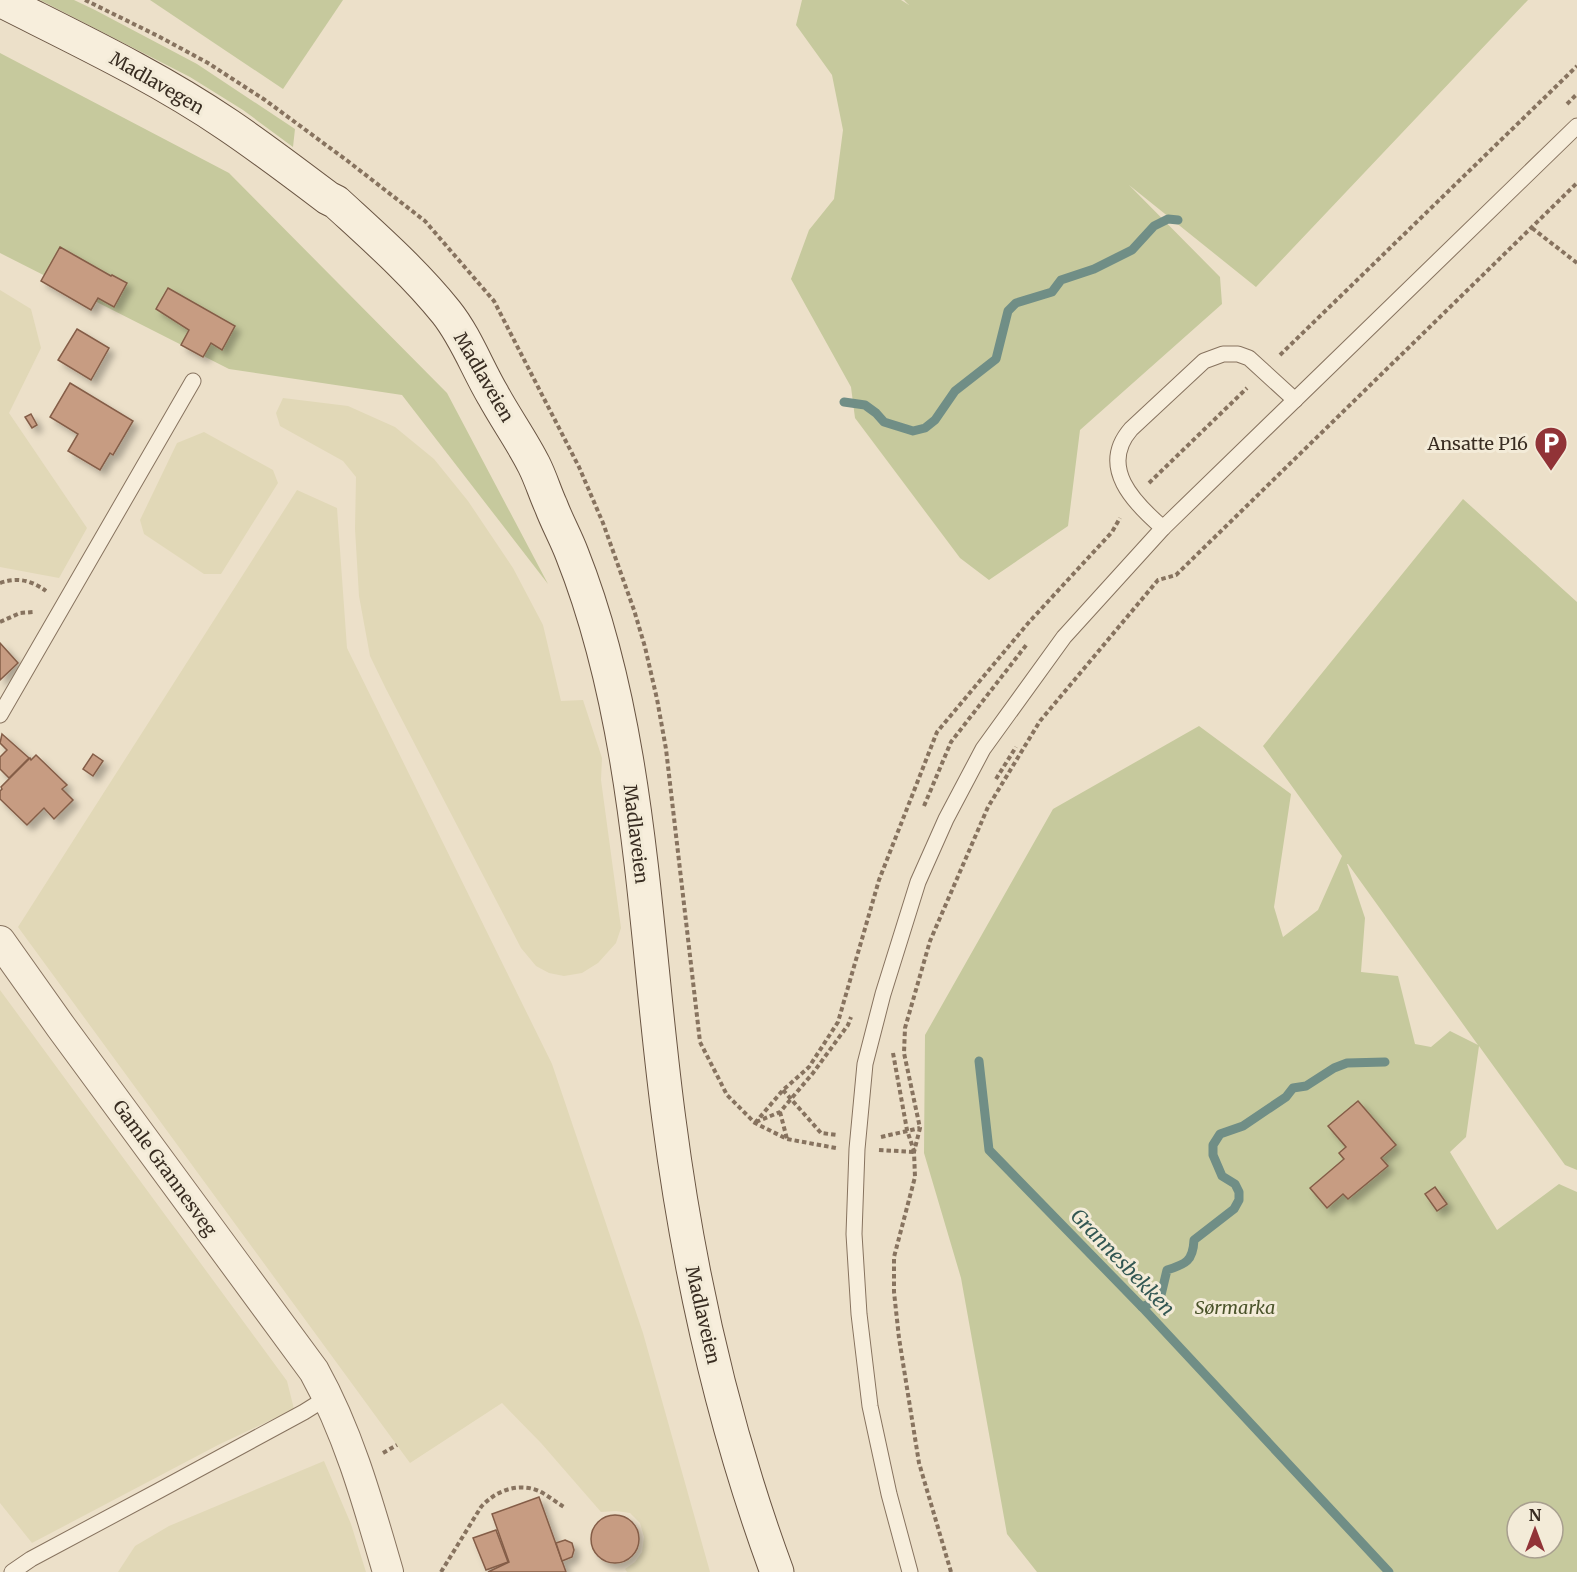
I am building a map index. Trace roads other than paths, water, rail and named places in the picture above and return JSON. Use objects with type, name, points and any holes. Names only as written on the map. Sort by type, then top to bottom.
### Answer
[{"type":"main road","name":"Madlavegen","points":[[0,0],[103,52],[189,100],[228,124],[305,181]]},
{"type":"main road","name":"Madlaveien","points":[[305,181],[336,202],[403,264],[448,315],[476,360],[492,394],[534,466],[573,556],[599,637],[627,763],[668,1110],[691,1260],[729,1424],[777,1572]]},
{"type":"street","name":"Gamle Grannesveg","points":[[0,941],[314,1371],[328,1397],[357,1467],[388,1572]]},
{"type":"lane","points":[[910,1572],[889,1494],[870,1406],[859,1314],[854,1234],[857,1149],[864,1064],[918,882],[946,819],[983,749],[1064,637],[1163,528],[1577,126]]},
{"type":"lane","points":[[1163,528],[1132,498],[1119,473],[1118,454],[1131,429],[1204,361],[1223,354],[1238,354],[1249,358],[1294,400]]},
{"type":"lane","points":[[0,716],[194,381]]},
{"type":"lane","points":[[12,1572],[31,1559],[328,1397]]},
{"type":"waterway","points":[[844,402],[865,405],[884,422],[913,431],[925,428],[935,420],[955,391],[996,359],[1008,311],[1016,303],[1052,292],[1061,280],[1094,269],[1132,250],[1154,226],[1168,219],[1178,220]]},
{"type":"waterway","name":"Grannesbekken","points":[[979,1061],[989,1150],[1142,1307],[1389,1572]]},
{"type":"waterway","points":[[1142,1307],[1156,1301],[1161,1295],[1167,1270],[1187,1261],[1192,1253],[1194,1240],[1234,1209],[1239,1200],[1239,1192],[1235,1184],[1222,1176],[1213,1155],[1213,1145],[1220,1134],[1243,1126],[1286,1097],[1293,1088],[1306,1086],[1334,1068],[1347,1063],[1385,1062]]},
{"type":"place","name":"Ansatte P16","points":[[1551,472]]},
{"type":"park label","name":"Sørmarka","points":[[1235,1307]]}]
